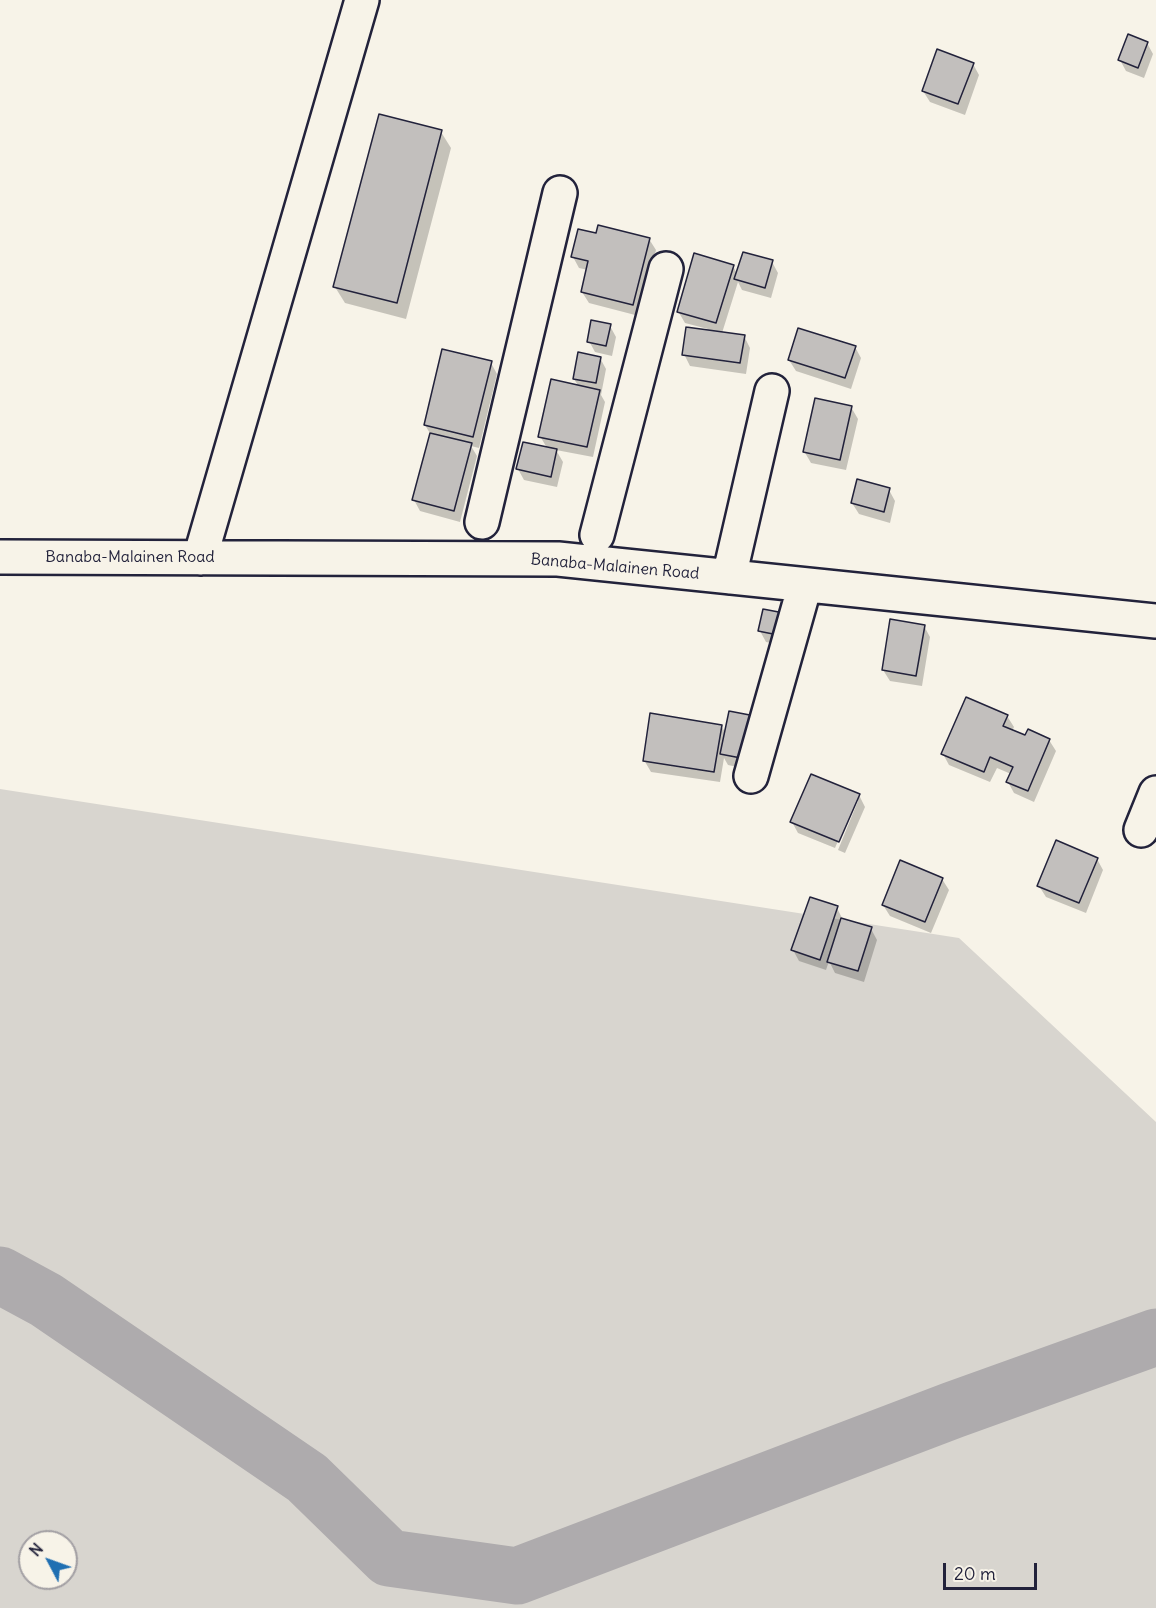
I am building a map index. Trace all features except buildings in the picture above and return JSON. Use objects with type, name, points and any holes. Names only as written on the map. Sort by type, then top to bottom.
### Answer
[{"type":"street","points":[[200,558],[362,0]]},
{"type":"street","points":[[479,541],[560,193]]},
{"type":"street","points":[[594,549],[666,269]]},
{"type":"street","points":[[729,577],[772,391]]},
{"type":"street","name":"Banaba-Malainen Road","points":[[0,557],[200,558],[479,541],[558,559],[594,549],[729,577],[1156,621]]},
{"type":"street","points":[[751,776],[806,585]]},
{"type":"street","points":[[1141,830],[1156,794]]},
{"type":"shaded area","points":[[0,789],[959,938],[1156,1122],[1156,1608],[0,1608]]},
{"type":"waterway","points":[[0,1275],[46,1300],[307,1478],[389,1558],[517,1576],[953,1410],[1156,1337]]}]
